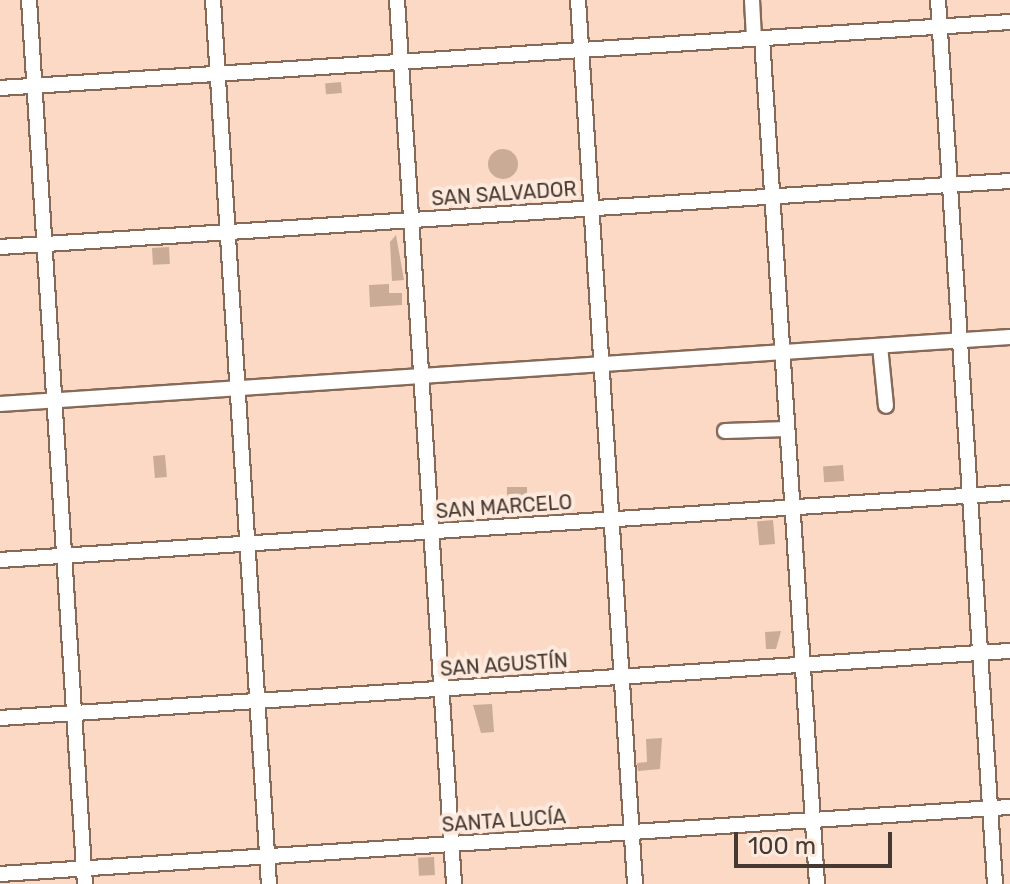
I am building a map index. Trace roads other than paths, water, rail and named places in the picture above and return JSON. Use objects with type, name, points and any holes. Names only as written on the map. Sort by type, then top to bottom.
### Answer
[{"type":"street","points":[[29,0],[85,884]]},
{"type":"street","points":[[213,0],[269,884]]},
{"type":"street","points":[[397,0],[454,884]]},
{"type":"street","points":[[578,0],[635,884]]},
{"type":"street","points":[[752,0],[772,196],[817,884]]},
{"type":"street","points":[[938,0],[995,884]]},
{"type":"street","points":[[0,88],[1010,22]]},
{"type":"street","name":"SAN SALVADOR","points":[[0,247],[1010,181]]},
{"type":"street","points":[[0,404],[1010,337]]},
{"type":"street","points":[[880,346],[886,406]]},
{"type":"street","points":[[725,431],[787,429]]},
{"type":"street","name":"SAN MARCELO","points":[[0,560],[1010,493]]},
{"type":"street","name":"SAN AGUSTÍN","points":[[0,718],[1010,651]]},
{"type":"street","name":"SANTA LUCÍA","points":[[0,874],[1010,807]]}]
